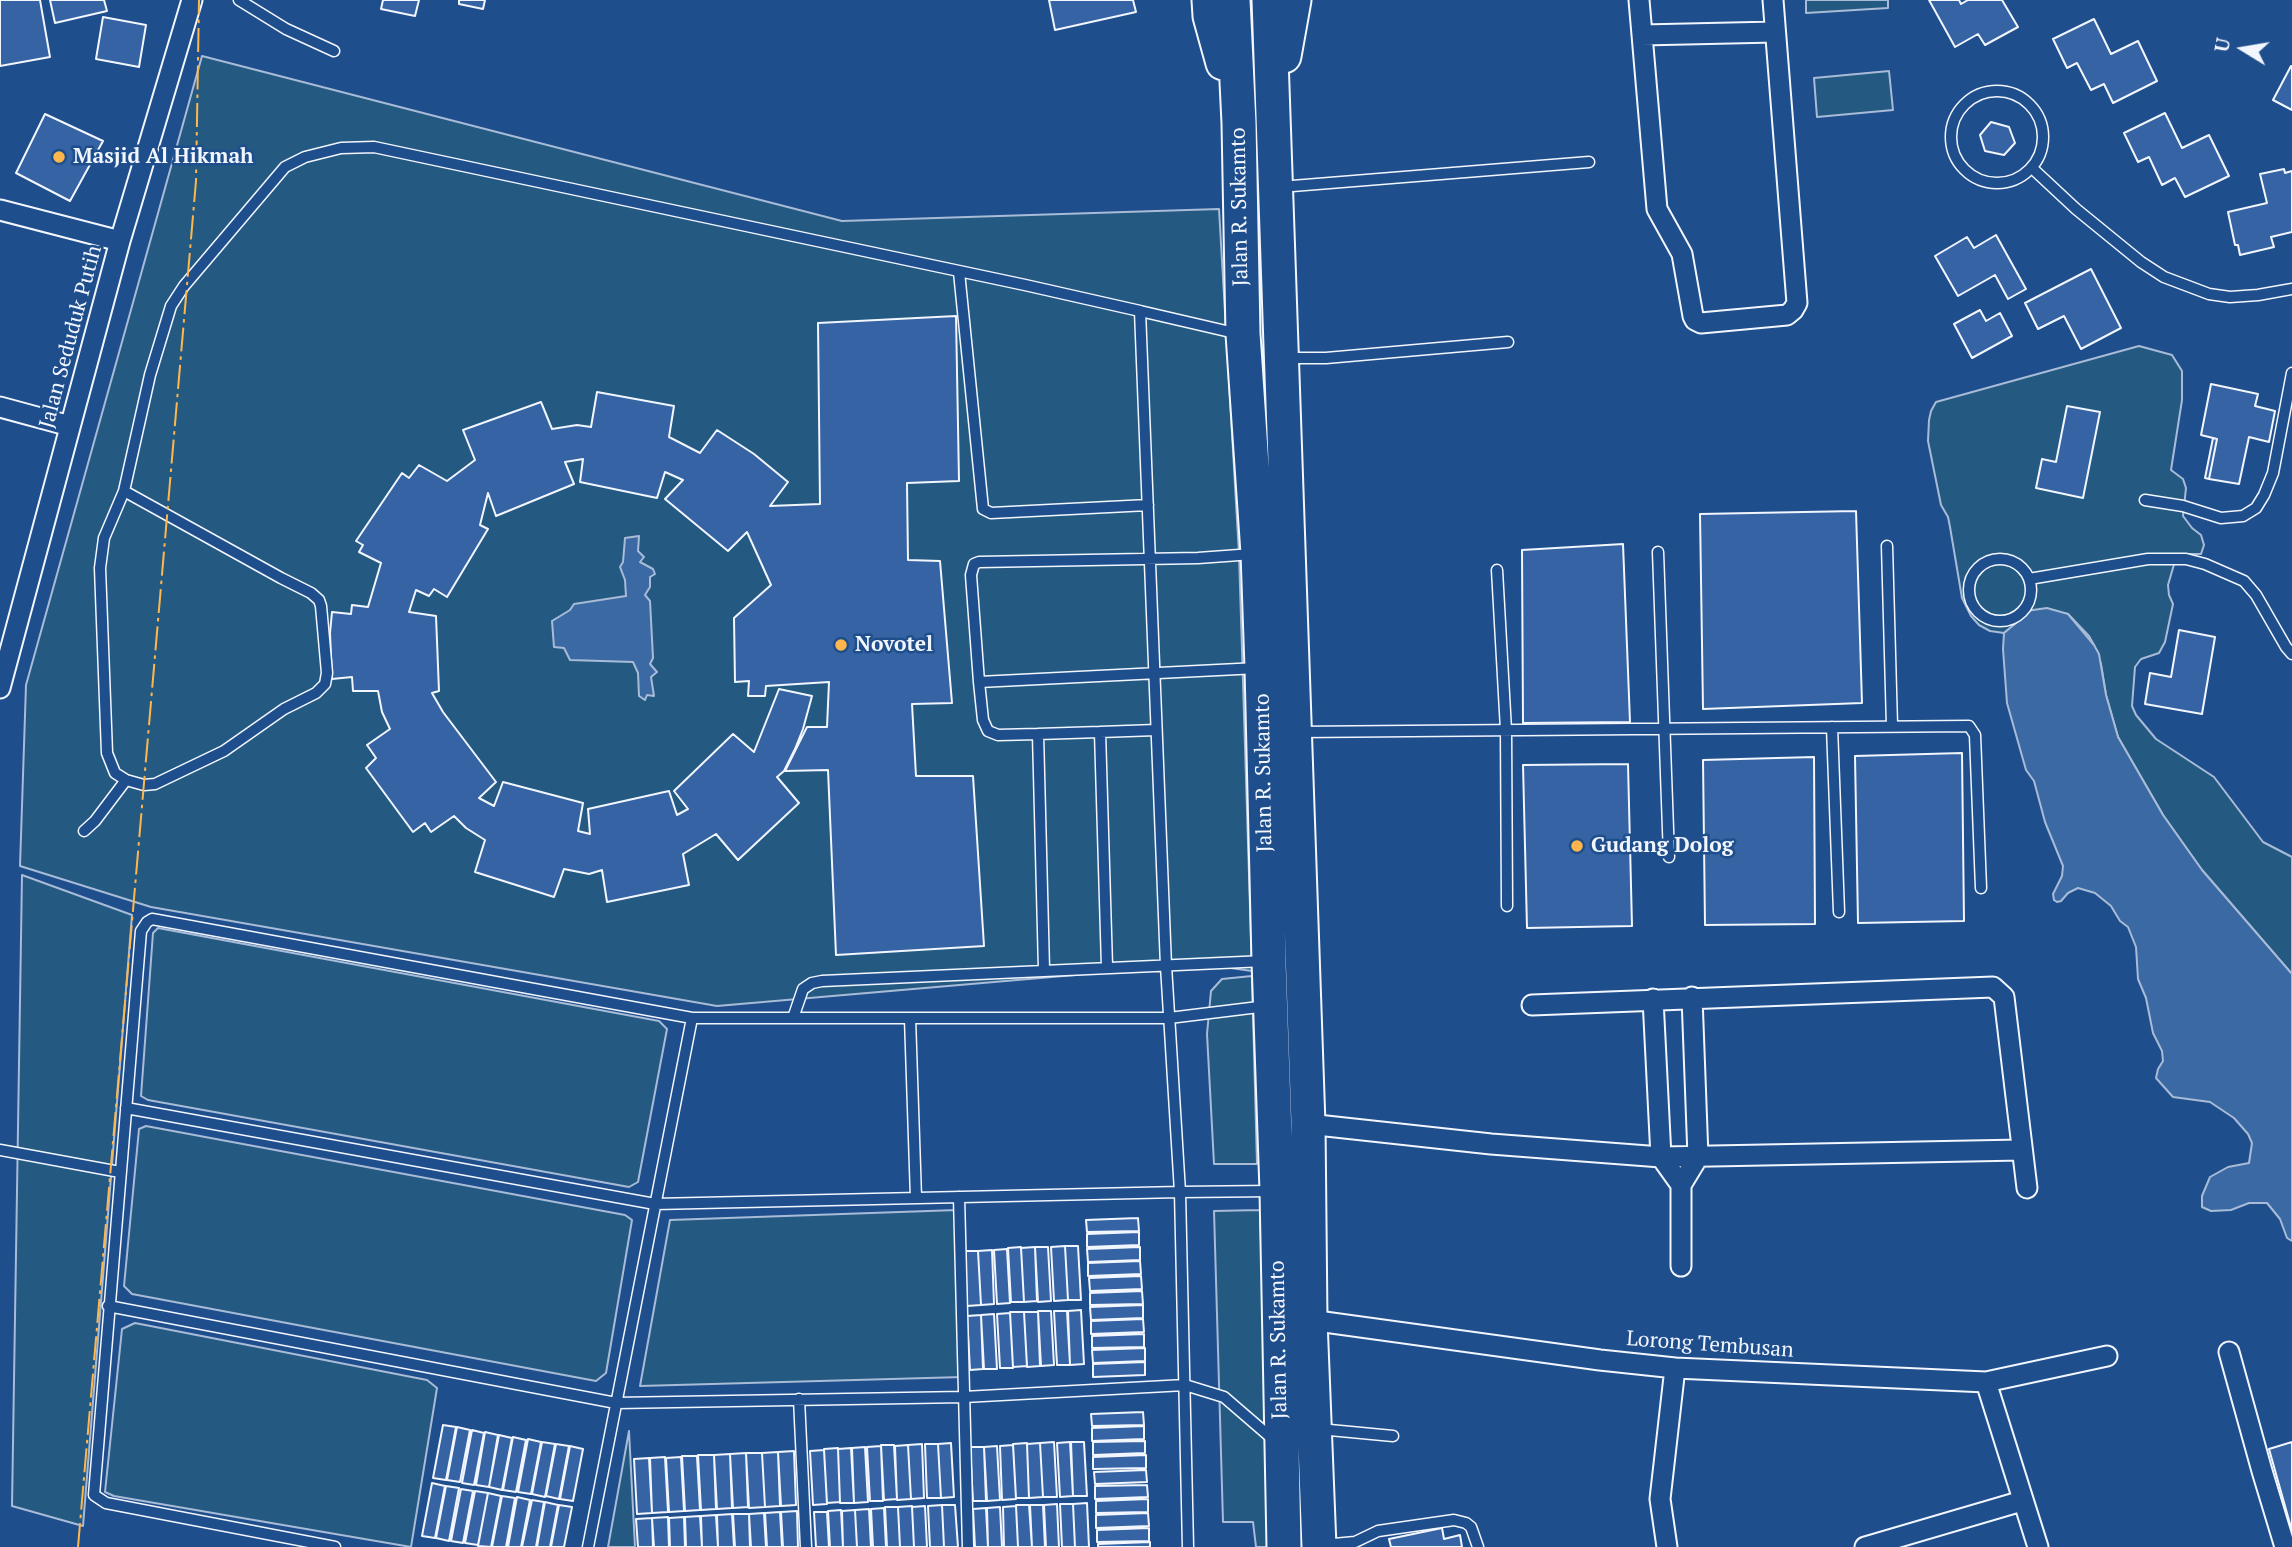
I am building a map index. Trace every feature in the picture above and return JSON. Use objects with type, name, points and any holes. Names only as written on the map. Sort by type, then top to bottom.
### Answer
[{"type":"highway","points":[[1209,0],[1210,16],[1239,123]]},
{"type":"highway","name":"Jalan R. Sukamto","points":[[1233,0],[1239,123],[1243,334],[1258,553],[1262,668],[1284,1547]]},
{"type":"highway","name":"Jalan R. Sukamto","points":[[1269,0],[1308,1124],[1311,1320],[1319,1546]]},
{"type":"highway","points":[[1273,121],[1294,0]]},
{"type":"street","name":"Jalan Seduduk Putih","points":[[0,688],[120,241],[192,0]]},
{"type":"street","points":[[1639,0],[1657,209],[1682,254],[1693,316],[1701,323],[1787,315],[1797,303],[1773,0]]},
{"type":"street","points":[[1642,35],[1775,32]]},
{"type":"street","points":[[0,210],[120,241]]},
{"type":"street","points":[[0,407],[69,426]]},
{"type":"street","points":[[1532,1005],[1993,987],[2004,997],[2027,1188]]},
{"type":"street","points":[[1681,1266],[1681,1185],[1698,1157],[1692,998]]},
{"type":"street","points":[[1653,999],[1661,1157],[1681,1185]]},
{"type":"street","points":[[1308,1124],[1490,1144],[1661,1157],[2021,1150]]},
{"type":"street","name":"Lorong Tembusan","points":[[1311,1320],[1675,1368],[1986,1382],[2107,1356]]},
{"type":"street","points":[[2229,1352],[2285,1547]]},
{"type":"street","points":[[1667,1547],[1660,1499],[1675,1368]]},
{"type":"street","points":[[1986,1382],[2038,1547]]},
{"type":"street","points":[[1865,1547],[2022,1501]]},
{"type":"lane","points":[[239,0],[286,29],[334,51]]},
{"type":"lane","points":[[1998,90],[2017,94],[2032,105],[2042,122],[2044,132],[2042,151],[2032,168],[2016,179],[1997,183],[1978,179],[1962,168],[1953,151],[1951,131],[1963,105],[1979,94],[1998,90]]},
{"type":"lane","points":[[124,491],[311,593],[319,600],[327,673],[325,684],[316,694],[284,709],[224,751],[155,784],[144,785],[126,780],[115,773],[107,753],[100,568],[104,538],[124,491],[150,375],[171,306],[184,286],[285,167],[305,157],[341,148],[374,147],[1243,334]]},
{"type":"lane","points":[[1276,188],[1589,162]]},
{"type":"lane","points":[[2032,168],[2098,226],[2164,277],[2209,294],[2230,296],[2258,295],[2292,289]]},
{"type":"lane","points":[[958,272],[983,509],[991,513],[1148,505]]},
{"type":"lane","points":[[1140,311],[1166,966],[1180,1192],[1188,1547]]},
{"type":"lane","points":[[1282,358],[1326,358],[1508,342]]},
{"type":"lane","points":[[2145,500],[2183,506],[2221,518],[2243,516],[2256,508],[2273,473],[2292,373]]},
{"type":"lane","points":[[1887,546],[1892,726]]},
{"type":"lane","points":[[1658,552],[1668,857]]},
{"type":"lane","points":[[1156,730],[998,735],[988,731],[983,720],[979,682],[971,575],[974,564],[1198,558],[1258,553]]},
{"type":"lane","points":[[2029,579],[2148,559],[2186,559],[2205,564],[2244,581],[2256,595],[2292,654]]},
{"type":"lane","points":[[1990,561],[2011,561],[2023,569],[2029,579],[2028,603],[2012,618],[1992,620],[1979,613],[1971,601],[1969,587],[1973,573],[1990,561]]},
{"type":"lane","points":[[1497,570],[1506,730],[1507,906]]},
{"type":"lane","points":[[979,682],[1262,668]]},
{"type":"lane","points":[[1295,732],[1965,725],[1974,731],[1981,888]]},
{"type":"lane","points":[[1832,727],[1839,912]]},
{"type":"lane","points":[[1100,732],[1107,967]]},
{"type":"lane","points":[[1038,734],[1044,970]]},
{"type":"lane","points":[[83,831],[95,821],[126,780]]},
{"type":"lane","points":[[335,1547],[106,1503],[94,1495],[141,931],[152,919],[692,1018],[1169,1018],[1270,1006]]},
{"type":"lane","points":[[793,1018],[803,989],[812,983],[1269,961]]},
{"type":"lane","points":[[588,1547],[692,1018]]},
{"type":"lane","points":[[910,1018],[916,1198]]},
{"type":"lane","points":[[126,1108],[655,1204],[1277,1191]]},
{"type":"lane","points":[[0,1150],[120,1172]]},
{"type":"lane","points":[[959,1197],[968,1547]]},
{"type":"lane","points":[[108,1306],[616,1403],[964,1397],[1185,1385],[1224,1397],[1281,1446]]},
{"type":"lane","points":[[799,1399],[806,1547]]},
{"type":"lane","points":[[1315,1428],[1393,1436]]},
{"type":"lane","points":[[1319,1546],[1361,1544],[1378,1531],[1454,1520],[1471,1527],[1475,1532],[1478,1547]]},
{"type":"shaded area","points":[[1806,0],[1888,0],[1888,8],[1806,13]]},
{"type":"shaded area","points":[[202,56],[842,221],[1219,209],[1239,554],[1252,971],[1202,964],[717,1006],[151,907],[20,866],[26,685]]},
{"type":"shaded area","points":[[1889,71],[1893,110],[1817,117],[1814,78]]},
{"type":"shaded area","points":[[2139,346],[2172,355],[2182,371],[2182,400],[2171,470],[2183,479],[2186,488],[2183,516],[2201,535],[2204,545],[2201,554],[2182,554],[2175,561],[2168,585],[2173,604],[2165,642],[2159,653],[2141,659],[2135,667],[2132,706],[2156,739],[2214,777],[2263,842],[2292,857],[2292,974],[2202,870],[2163,815],[2118,737],[2106,695],[2101,664],[2089,636],[2068,614],[2026,611],[2021,619],[2004,633],[1990,631],[1979,625],[1971,616],[1962,598],[1948,517],[1941,505],[1928,441],[1929,420],[1936,402]]},
{"type":"shaded area","points":[[639,536],[638,551],[644,557],[640,562],[653,569],[655,574],[650,577],[650,587],[645,595],[650,601],[653,658],[650,664],[657,672],[651,677],[654,696],[647,695],[645,700],[639,696],[638,673],[633,662],[570,660],[564,648],[554,647],[552,621],[570,610],[574,604],[626,596],[625,580],[620,567],[623,562],[625,538]]},
{"type":"shaded area","points":[[2047,608],[2068,614],[2094,645],[2099,654],[2106,695],[2118,737],[2163,815],[2202,870],[2292,974],[2292,1241],[2287,1238],[2280,1219],[2267,1203],[2249,1203],[2231,1210],[2211,1211],[2202,1207],[2202,1196],[2210,1177],[2228,1167],[2249,1163],[2252,1143],[2248,1134],[2234,1118],[2210,1102],[2173,1097],[2156,1078],[2163,1061],[2162,1051],[2153,1033],[2146,998],[2138,979],[2136,947],[2128,927],[2120,921],[2111,906],[2095,893],[2078,888],[2068,893],[2061,901],[2054,900],[2053,894],[2062,876],[2063,866],[2045,822],[2034,781],[2026,770],[2007,703],[2003,649],[2004,633],[2021,619],[2026,611]]},
{"type":"shaded area","points":[[22,875],[132,915],[83,1526],[12,1506]]},
{"type":"shaded area","points":[[158,928],[659,1021],[667,1029],[638,1182],[629,1187],[148,1100],[141,1096],[153,933]]},
{"type":"shaded area","points":[[1252,976],[1257,1164],[1214,1164],[1207,1034],[1211,991],[1222,979]]},
{"type":"shaded area","points":[[146,1126],[625,1215],[632,1220],[606,1373],[596,1381],[132,1294],[124,1286],[139,1129]]},
{"type":"shaded area","points":[[957,1210],[963,1377],[640,1386],[670,1220]]},
{"type":"shaded area","points":[[1260,1210],[1270,1547],[1256,1547],[1253,1522],[1223,1522],[1214,1211]]},
{"type":"shaded area","points":[[135,1323],[427,1380],[437,1388],[411,1547],[114,1496],[105,1492],[122,1329]]},
{"type":"shaded area","points":[[629,1431],[635,1547],[608,1547]]},
{"type":"building","points":[[0,0],[40,0],[50,57],[0,66]]},
{"type":"building","points":[[50,0],[104,0],[107,11],[55,23]]},
{"type":"building","points":[[383,0],[419,0],[415,16],[381,9]]},
{"type":"building","points":[[459,0],[485,0],[483,9],[459,4]]},
{"type":"building","points":[[1049,0],[1133,0],[1136,12],[1055,30]]},
{"type":"building","points":[[1929,0],[1959,0],[1961,4],[1968,0],[2002,0],[2018,27],[1985,45],[1978,34],[1955,47]]},
{"type":"building","points":[[103,17],[146,25],[139,67],[96,59]]},
{"type":"building","points":[[2094,19],[2111,54],[2138,41],[2157,81],[2113,103],[2104,84],[2091,90],[2077,63],[2067,68],[2053,39]]},
{"type":"building","points":[[2292,67],[2292,110],[2273,100]]},
{"type":"building","points":[[2165,113],[2182,148],[2209,135],[2229,176],[2185,197],[2175,178],[2162,185],[2149,157],[2138,162],[2124,133]]},
{"type":"building","name":"Masjid Al Hikmah","points":[[45,114],[103,141],[70,201],[16,173]]},
{"type":"building","points":[[1991,122],[2009,127],[2015,143],[2004,155],[1985,151],[1980,135]]},
{"type":"building","points":[[2284,169],[2285,173],[2292,171],[2292,232],[2271,237],[2274,247],[2240,255],[2238,245],[2235,245],[2228,212],[2267,203],[2260,174]]},
{"type":"building","points":[[1996,235],[2026,289],[2008,299],[1995,275],[1958,296],[1935,256],[1967,237],[1974,248]]},
{"type":"building","points":[[2091,269],[2121,328],[2081,349],[2064,316],[2038,329],[2025,303]]},
{"type":"building","points":[[1980,310],[1986,321],[2000,313],[2012,336],[1972,358],[1954,324]]},
{"type":"building","name":"Novotel","points":[[956,316],[959,481],[907,483],[908,560],[940,561],[952,703],[912,704],[916,776],[973,776],[984,946],[836,955],[828,770],[785,771],[807,727],[827,727],[829,682],[766,686],[765,696],[748,696],[749,681],[735,682],[734,618],[771,585],[747,532],[728,551],[665,499],[683,480],[665,472],[657,498],[580,482],[583,459],[565,462],[574,484],[496,516],[488,493],[480,525],[488,529],[447,597],[434,589],[429,596],[416,590],[409,612],[436,616],[439,691],[432,693],[443,712],[496,782],[479,798],[494,806],[503,782],[583,803],[578,831],[590,834],[588,809],[669,791],[677,815],[688,809],[674,791],[733,734],[754,752],[779,689],[812,696],[795,749],[784,771],[777,777],[799,803],[738,860],[716,834],[683,854],[689,885],[607,902],[602,870],[589,874],[564,869],[554,897],[475,872],[485,840],[466,828],[454,816],[431,832],[425,823],[413,832],[366,768],[376,758],[367,745],[390,729],[382,712],[378,691],[353,691],[352,677],[332,679],[330,633],[332,612],[351,614],[352,605],[368,607],[381,563],[359,552],[363,545],[356,541],[402,473],[409,478],[419,465],[447,481],[475,460],[463,430],[541,402],[552,429],[577,425],[591,427],[597,392],[674,406],[669,437],[700,453],[717,430],[754,454],[788,482],[770,506],[820,504],[818,323]]},
{"type":"building","points":[[2211,384],[2258,394],[2255,406],[2275,411],[2269,442],[2249,437],[2239,484],[2209,479],[2217,439],[2201,435]]},
{"type":"building","points":[[2067,406],[2100,412],[2083,498],[2036,488],[2042,459],[2056,462]]},
{"type":"building","points":[[2213,438],[2217,439],[2209,479],[2205,478]]},
{"type":"building","points":[[1856,511],[1862,703],[1703,709],[1700,514]]},
{"type":"building","points":[[1623,544],[1630,722],[1523,723],[1522,550]]},
{"type":"building","points":[[2179,630],[2215,637],[2202,714],[2145,704],[2150,673],[2171,677]]},
{"type":"building","points":[[1962,753],[1964,921],[1858,923],[1855,756]]},
{"type":"building","points":[[1814,757],[1815,924],[1705,925],[1703,760]]},
{"type":"building","name":"Gudang Dolog","points":[[1628,764],[1632,926],[1527,928],[1523,765]]},
{"type":"building","points":[[1138,1218],[1139,1231],[1087,1232],[1086,1220]]},
{"type":"building","points":[[1139,1232],[1139,1245],[1087,1247],[1087,1234]]},
{"type":"building","points":[[1065,1246],[1078,1246],[1081,1300],[1068,1300]]},
{"type":"building","points":[[1065,1246],[1068,1300],[1054,1301],[1051,1247]]},
{"type":"building","points":[[1021,1247],[1024,1302],[1011,1302],[1008,1248]]},
{"type":"building","points":[[1035,1247],[1048,1247],[1051,1301],[1038,1302]]},
{"type":"building","points":[[1035,1247],[1037,1301],[1024,1302],[1021,1248]]},
{"type":"building","points":[[1140,1247],[1140,1260],[1088,1262],[1087,1249]]},
{"type":"building","points":[[1007,1249],[1010,1303],[997,1304],[994,1250]]},
{"type":"building","points":[[992,1250],[994,1304],[981,1305],[978,1251]]},
{"type":"building","points":[[965,1251],[978,1251],[981,1305],[967,1306]]},
{"type":"building","points":[[1140,1261],[1141,1274],[1088,1276],[1088,1263]]},
{"type":"building","points":[[1141,1276],[1142,1289],[1090,1291],[1089,1278]]},
{"type":"building","points":[[1142,1291],[1143,1304],[1090,1305],[1090,1293]]},
{"type":"building","points":[[1143,1305],[1143,1318],[1091,1320],[1090,1307]]},
{"type":"building","points":[[1081,1310],[1084,1364],[1070,1365],[1068,1311]]},
{"type":"building","points":[[1038,1311],[1051,1311],[1054,1365],[1041,1366]]},
{"type":"building","points":[[1054,1311],[1067,1311],[1070,1365],[1057,1365]]},
{"type":"building","points":[[1010,1312],[1024,1312],[1027,1366],[1013,1367]]},
{"type":"building","points":[[1024,1312],[1038,1312],[1040,1366],[1027,1367]]},
{"type":"building","points":[[1010,1313],[1013,1368],[1000,1368],[997,1314]]},
{"type":"building","points":[[994,1314],[997,1369],[984,1369],[981,1315]]},
{"type":"building","points":[[981,1315],[983,1369],[970,1370],[967,1316]]},
{"type":"building","points":[[1143,1319],[1144,1332],[1091,1334],[1091,1321]]},
{"type":"building","points":[[1144,1334],[1144,1347],[1092,1348],[1092,1336]]},
{"type":"building","points":[[1145,1348],[1145,1361],[1093,1363],[1092,1350]]},
{"type":"building","points":[[1145,1362],[1145,1375],[1093,1377],[1093,1364]]},
{"type":"building","points":[[1143,1412],[1144,1425],[1092,1426],[1091,1414]]},
{"type":"building","points":[[443,1425],[456,1427],[446,1480],[433,1478]]},
{"type":"building","points":[[1144,1426],[1144,1439],[1092,1441],[1092,1428]]},
{"type":"building","points":[[457,1427],[470,1430],[460,1482],[447,1480]]},
{"type":"building","points":[[472,1430],[484,1433],[474,1485],[462,1483]]},
{"type":"building","points":[[485,1432],[498,1435],[489,1487],[476,1485]]},
{"type":"building","points":[[499,1435],[512,1438],[502,1490],[489,1487]]},
{"type":"building","points":[[513,1437],[526,1440],[516,1492],[503,1490]]},
{"type":"building","points":[[528,1439],[541,1442],[531,1494],[518,1492]]},
{"type":"building","points":[[1145,1441],[1145,1453],[1093,1455],[1093,1442]]},
{"type":"building","points":[[542,1442],[555,1444],[545,1497],[532,1494]]},
{"type":"building","points":[[1054,1442],[1057,1497],[1043,1497],[1040,1443]]},
{"type":"building","points":[[1070,1442],[1073,1496],[1060,1497],[1057,1443]]},
{"type":"building","points":[[1071,1442],[1084,1442],[1087,1496],[1073,1496]]},
{"type":"building","points":[[2292,1442],[2292,1531],[2269,1449]]},
{"type":"building","points":[[951,1443],[954,1497],[941,1498],[938,1444]]},
{"type":"building","points":[[1027,1443],[1029,1498],[1016,1498],[1013,1444]]},
{"type":"building","points":[[1040,1443],[1043,1497],[1029,1498],[1027,1444]]},
{"type":"building","points":[[556,1444],[569,1446],[559,1499],[546,1496]]},
{"type":"building","points":[[922,1444],[924,1498],[911,1499],[908,1445]]},
{"type":"building","points":[[925,1444],[938,1444],[941,1498],[927,1498]]},
{"type":"building","points":[[881,1445],[894,1445],[897,1499],[884,1500]]},
{"type":"building","points":[[908,1445],[911,1499],[897,1500],[895,1446]]},
{"type":"building","points":[[1013,1445],[1016,1499],[1002,1500],[1000,1446]]},
{"type":"building","points":[[570,1446],[583,1449],[573,1501],[560,1499]]},
{"type":"building","points":[[881,1446],[883,1501],[870,1501],[867,1447]]},
{"type":"building","points":[[997,1446],[1000,1500],[987,1501],[984,1447]]},
{"type":"building","points":[[865,1447],[868,1502],[854,1503],[852,1448]]},
{"type":"building","points":[[970,1447],[984,1447],[986,1501],[973,1501]]},
{"type":"building","points":[[838,1448],[840,1502],[827,1503],[824,1449]]},
{"type":"building","points":[[851,1448],[854,1503],[840,1503],[838,1449]]},
{"type":"building","points":[[824,1450],[827,1504],[813,1505],[810,1451]]},
{"type":"building","points":[[794,1451],[796,1505],[781,1506],[778,1452]]},
{"type":"building","points":[[778,1452],[780,1506],[765,1507],[762,1453]]},
{"type":"building","points":[[746,1453],[762,1453],[765,1507],[749,1508]]},
{"type":"building","points":[[746,1453],[748,1507],[733,1508],[730,1454]]},
{"type":"building","points":[[730,1454],[732,1508],[717,1509],[714,1455]]},
{"type":"building","points":[[698,1455],[714,1455],[716,1509],[701,1510]]},
{"type":"building","points":[[1146,1455],[1146,1468],[1093,1469],[1093,1457]]},
{"type":"building","points":[[682,1456],[697,1456],[700,1510],[685,1511]]},
{"type":"building","points":[[665,1457],[668,1512],[652,1513],[650,1458]]},
{"type":"building","points":[[681,1457],[684,1511],[669,1512],[666,1458]]},
{"type":"building","points":[[649,1458],[652,1513],[637,1514],[634,1459]]},
{"type":"building","points":[[1146,1470],[1147,1482],[1095,1484],[1094,1472]]},
{"type":"building","points":[[432,1483],[445,1486],[435,1538],[422,1536]]},
{"type":"building","points":[[1147,1485],[1148,1497],[1095,1499],[1095,1486]]},
{"type":"building","points":[[446,1486],[459,1488],[449,1541],[436,1538]]},
{"type":"building","points":[[461,1489],[473,1491],[463,1543],[451,1541]]},
{"type":"building","points":[[475,1491],[488,1493],[478,1545],[465,1543]]},
{"type":"building","points":[[488,1493],[501,1496],[491,1547],[478,1546]]},
{"type":"building","points":[[502,1496],[515,1498],[506,1547],[492,1547]]},
{"type":"building","points":[[517,1497],[530,1500],[521,1547],[508,1547]]},
{"type":"building","points":[[1148,1499],[1148,1512],[1096,1513],[1096,1501]]},
{"type":"building","points":[[532,1500],[544,1502],[536,1547],[522,1547]]},
{"type":"building","points":[[545,1502],[558,1505],[550,1547],[537,1547]]},
{"type":"building","points":[[1087,1503],[1089,1547],[1075,1547],[1073,1504]]},
{"type":"building","points":[[1057,1504],[1059,1547],[1046,1547],[1044,1505]]},
{"type":"building","points":[[1060,1504],[1073,1504],[1075,1547],[1062,1547]]},
{"type":"building","points":[[559,1505],[572,1507],[564,1547],[551,1547]]},
{"type":"building","points":[[942,1505],[955,1505],[958,1547],[944,1547]]},
{"type":"building","points":[[942,1505],[944,1547],[930,1547],[928,1506]]},
{"type":"building","points":[[1016,1505],[1029,1505],[1032,1547],[1018,1547]]},
{"type":"building","points":[[1030,1505],[1043,1505],[1045,1547],[1032,1547]]},
{"type":"building","points":[[912,1506],[914,1547],[900,1547],[898,1507]]},
{"type":"building","points":[[925,1506],[927,1547],[914,1547],[912,1507]]},
{"type":"building","points":[[1016,1506],[1018,1547],[1004,1547],[1003,1507]]},
{"type":"building","points":[[885,1507],[898,1507],[900,1547],[887,1547]]},
{"type":"building","points":[[1000,1507],[1002,1547],[988,1547],[987,1508]]},
{"type":"building","points":[[884,1508],[886,1547],[873,1547],[871,1509]]},
{"type":"building","points":[[986,1508],[988,1547],[975,1547],[973,1509]]},
{"type":"building","points":[[869,1509],[871,1547],[857,1547],[855,1510]]},
{"type":"building","points":[[841,1510],[843,1547],[830,1547],[828,1511]]},
{"type":"building","points":[[855,1510],[857,1547],[843,1547],[842,1511]]},
{"type":"building","points":[[797,1511],[798,1547],[783,1547],[781,1512]]},
{"type":"building","points":[[780,1512],[782,1547],[767,1547],[765,1513]]},
{"type":"building","points":[[814,1512],[827,1512],[829,1547],[816,1547]]},
{"type":"building","points":[[764,1513],[766,1547],[751,1547],[749,1514]]},
{"type":"building","points":[[1148,1513],[1149,1526],[1096,1528],[1096,1515]]},
{"type":"building","points":[[732,1514],[734,1547],[718,1547],[717,1515]]},
{"type":"building","points":[[733,1514],[749,1514],[750,1547],[735,1547]]},
{"type":"building","points":[[716,1515],[718,1547],[702,1547],[701,1516]]},
{"type":"building","points":[[700,1516],[702,1547],[686,1547],[685,1517]]},
{"type":"building","points":[[668,1517],[669,1547],[654,1547],[652,1518]]},
{"type":"building","points":[[684,1517],[685,1547],[670,1547],[669,1518]]},
{"type":"building","points":[[652,1518],[653,1547],[638,1547],[636,1519]]},
{"type":"building","points":[[1149,1528],[1149,1541],[1097,1542],[1097,1530]]},
{"type":"building","points":[[1442,1528],[1444,1539],[1460,1535],[1462,1547],[1391,1547],[1389,1539]]},
{"type":"building","points":[[1150,1542],[1150,1547],[1098,1547],[1098,1544]]},
{"type":"power","points":[[78,1547],[196,181],[199,0]]},
{"type":"place","name":"Masjid Al Hikmah","points":[[59,157]]},
{"type":"place","name":"Novotel","points":[[841,645]]},
{"type":"place","name":"Gudang Dolog","points":[[1577,846]]}]
